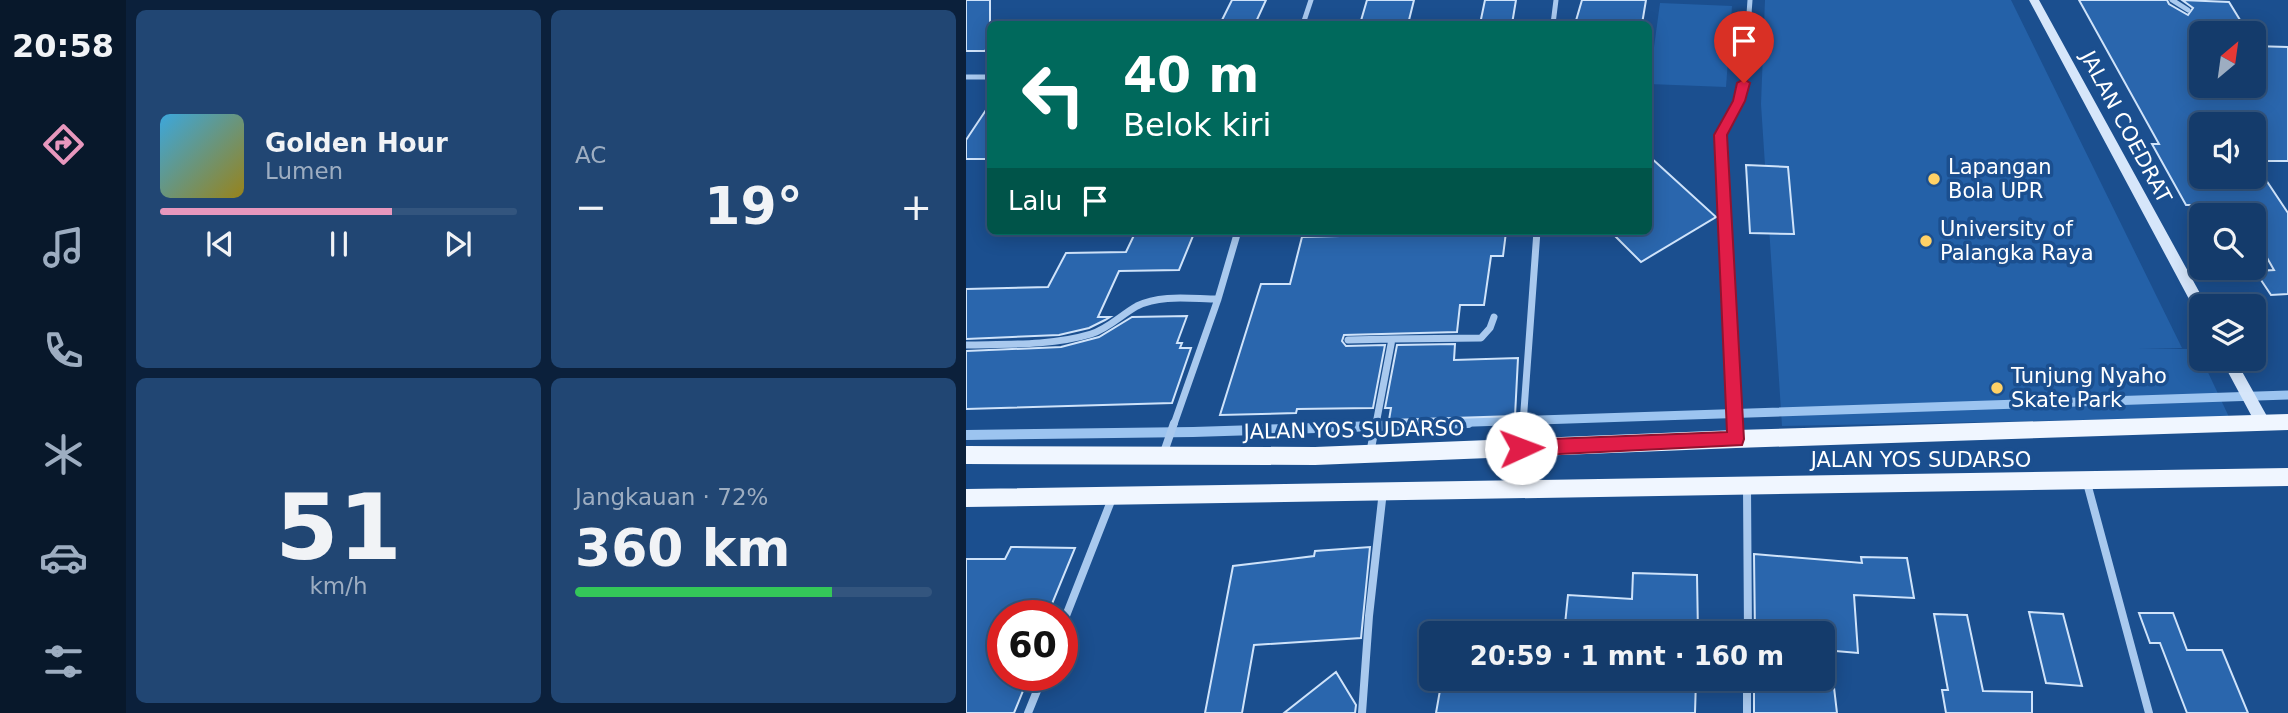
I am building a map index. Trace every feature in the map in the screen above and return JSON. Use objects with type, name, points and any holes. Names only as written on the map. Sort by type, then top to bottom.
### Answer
[{"type":"main road","name":"JALAN YOS SUDARSO","points":[[966,455],[1165,448],[1370,454],[1736,439],[2288,422]]},
{"type":"main road","name":"JALAN YOS SUDARSO","points":[[966,498],[1747,483],[2087,482],[2288,477]]},
{"type":"street","points":[[1304,21],[1311,0]]},
{"type":"street","points":[[1553,21],[1556,0]]},
{"type":"street","points":[[1736,439],[1720,135],[1739,101],[1744,83],[1750,0]]},
{"type":"street","name":"JALAN COEDRAT","points":[[2034,0],[2193,294]]},
{"type":"street","points":[[2172,0],[2188,10]]},
{"type":"street","points":[[966,77],[987,77]]},
{"type":"street","points":[[1165,448],[1218,299],[1237,235]]},
{"type":"street","points":[[1521,448],[1537,235]]},
{"type":"street","points":[[966,345],[1053,341],[1089,335],[1107,328],[1133,309],[1150,301],[1218,299]]},
{"type":"street","points":[[1348,340],[1481,338],[1490,328],[1494,317]]},
{"type":"street","points":[[1370,454],[1392,339]]},
{"type":"street","points":[[2235,371],[2263,423]]},
{"type":"street","points":[[2087,482],[2149,713]]},
{"type":"street","points":[[1747,483],[1748,621]]},
{"type":"street","points":[[1362,713],[1369,616],[1383,490]]},
{"type":"street","points":[[1072,600],[1114,494]]},
{"type":"street","points":[[1028,713],[1036,691]]},
{"type":"street","points":[[1747,691],[1747,713]]},
{"type":"shaded area","name":"Lapangan Bola UPR","points":[[1765,0],[2011,0],[2182,348],[2139,349],[2189,349],[2189,371],[2207,371],[2229,417],[1782,426],[1761,104]]},
{"type":"shaded area","points":[[1660,3],[1732,6],[1726,87],[1652,84],[1652,62]]},
{"type":"building","points":[[966,0],[990,0],[987,48],[985,51],[966,51]]},
{"type":"building","points":[[1232,0],[1266,0],[1256,21],[1222,21]]},
{"type":"building","points":[[1367,0],[1414,0],[1409,21],[1361,21]]},
{"type":"building","points":[[1485,0],[1516,0],[1512,21],[1481,21]]},
{"type":"building","points":[[1582,0],[1646,0],[1642,21],[1576,21]]},
{"type":"building","points":[[2079,0],[2167,0],[2188,15],[2193,8],[2182,0],[2229,2],[2241,21],[2189,21],[2189,98],[2266,98],[2266,46],[2288,47],[2288,161],[2266,161],[2266,112],[2189,112],[2189,189],[2266,189],[2266,180],[2288,213],[2288,294],[2271,295],[2261,280],[2266,280],[2266,270],[2274,270],[2266,256],[2266,203],[2186,205],[2152,144],[2159,144]]},
{"type":"building","points":[[987,108],[987,159],[966,159],[966,140]]},
{"type":"building","points":[[1652,159],[1716,217],[1641,262],[1614,235],[1652,235]]},
{"type":"building","points":[[1746,165],[1788,167],[1794,234],[1750,233]]},
{"type":"building","points":[[1134,235],[1193,235],[1179,270],[1119,271],[1098,317],[1110,317],[1089,328],[1059,335],[966,339],[966,289],[1048,287],[1066,253],[1126,252]]},
{"type":"building","points":[[1506,235],[1503,256],[1491,256],[1484,305],[1460,305],[1457,332],[1344,335],[1342,341],[1346,346],[1385,345],[1373,408],[1297,409],[1296,413],[1220,415],[1261,284],[1290,284],[1302,237]]},
{"type":"building","points":[[1187,316],[1177,343],[1182,343],[1180,348],[1191,348],[1172,403],[966,409],[966,351],[1061,347],[1099,337],[1132,317]]},
{"type":"building","points":[[1455,344],[1454,360],[1518,358],[1515,416],[1389,420],[1391,408],[1385,408],[1397,345]]},
{"type":"building","points":[[1011,547],[1075,548],[1054,600],[987,600],[987,691],[1023,691],[1014,713],[966,713],[966,559],[1005,559]]},
{"type":"building","points":[[1370,547],[1361,638],[1254,645],[1242,713],[1205,713],[1233,566],[1314,556],[1315,551]]},
{"type":"building","points":[[1754,554],[1862,563],[1861,557],[1907,558],[1914,598],[1854,595],[1858,653],[1835,651],[1835,621],[1755,621]]},
{"type":"building","points":[[1633,573],[1697,575],[1698,621],[1565,621],[1568,595],[1632,599]]},
{"type":"building","points":[[2029,612],[2063,614],[2082,686],[2046,683]]},
{"type":"building","points":[[2139,613],[2173,613],[2187,650],[2222,650],[2248,713],[2187,713],[2160,643],[2150,643]]},
{"type":"building","points":[[1934,614],[1967,615],[1983,691],[2032,692],[2032,713],[1946,713],[1942,690],[1948,690]]},
{"type":"building","points":[[1336,672],[1356,705],[1355,713],[1284,713]]},
{"type":"building","points":[[1440,691],[1696,691],[1695,713],[1436,713]]},
{"type":"building","points":[[1754,691],[1834,691],[1837,713],[1754,713]]},
{"type":"waterway","points":[[1416,424],[2288,395]]},
{"type":"waterway","points":[[966,435],[1193,432],[1468,423]]},
{"type":"place","name":"Lapangan Bola UPR","points":[[1934,179]]},
{"type":"place","name":"University of Palangka Raya","points":[[1926,241]]},
{"type":"place","name":"Tunjung Nyaho Skate Park","points":[[1997,388]]},
{"type":"route","points":[[1521,448],[1736,439],[1720,135],[1739,101],[1744,83]]}]
